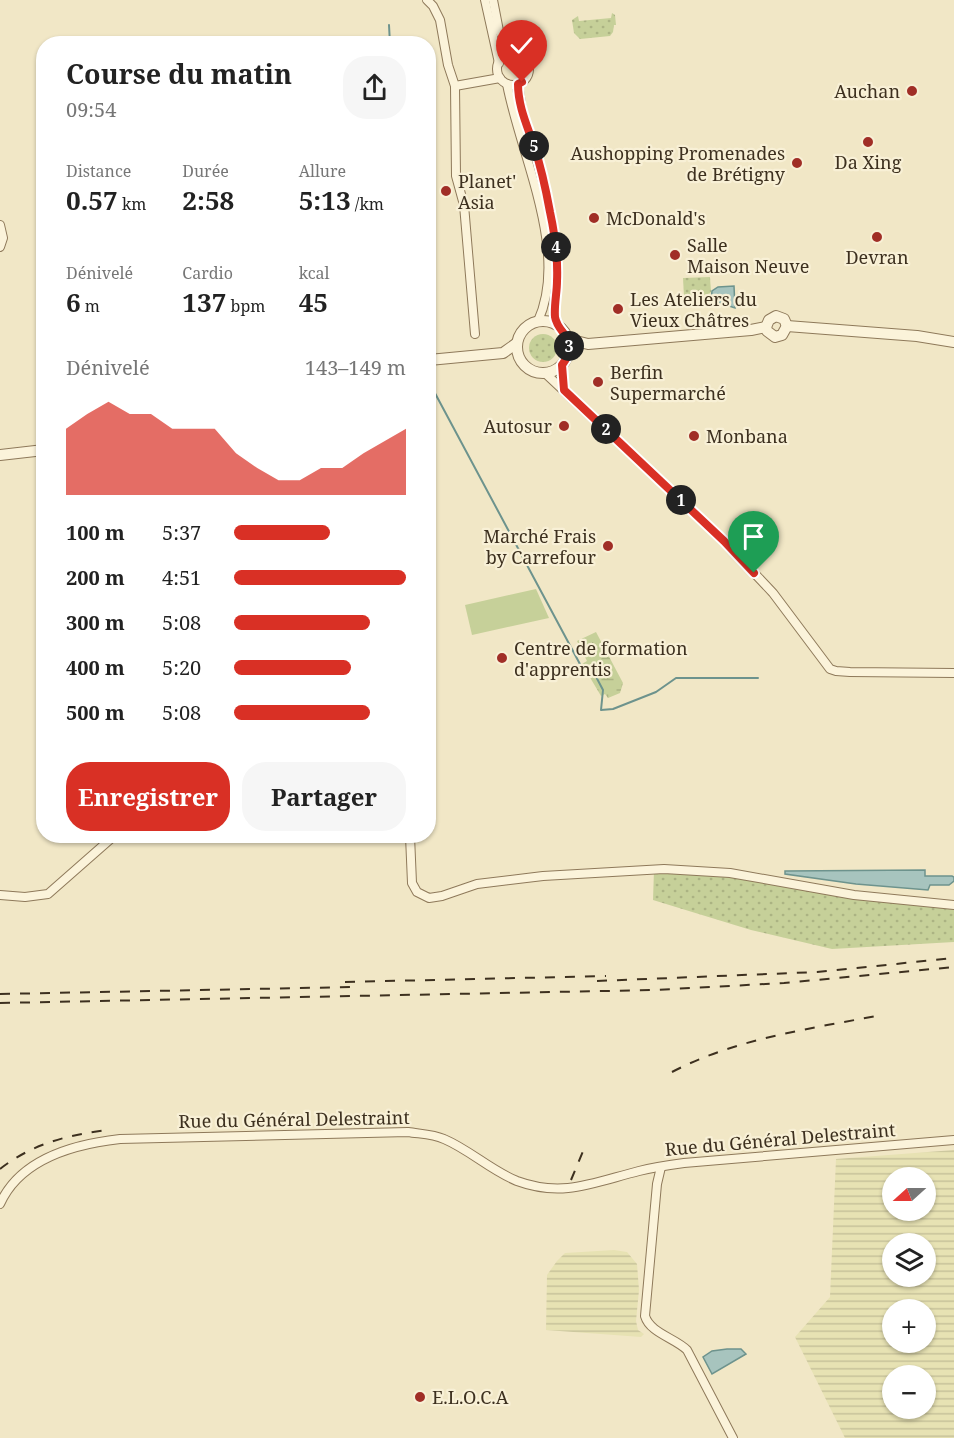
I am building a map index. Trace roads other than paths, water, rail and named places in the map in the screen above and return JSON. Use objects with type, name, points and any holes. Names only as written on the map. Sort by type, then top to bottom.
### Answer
[{"type":"street","points":[[427,0],[440,20],[455,86],[456,176],[464,205],[475,334]]},
{"type":"street","points":[[484,0],[498,65],[537,196],[545,235],[548,283],[544,306],[538,321]]},
{"type":"street","points":[[494,0],[499,31],[513,54]]},
{"type":"street","points":[[479,81],[505,56],[513,54],[523,58],[528,66],[527,75],[518,84]]},
{"type":"street","points":[[455,86],[493,80],[518,84]]},
{"type":"street","points":[[518,84],[522,110],[534,147],[554,231],[557,254],[554,309],[556,325]]},
{"type":"street","points":[[0,225],[3,238],[0,247]]},
{"type":"street","points":[[436,359],[503,353],[520,359],[531,370],[545,373],[554,371],[562,365],[569,352],[568,339],[561,328],[556,325],[538,321],[521,333],[517,343],[520,359]]},
{"type":"street","points":[[569,352],[588,344],[766,327],[770,335],[775,337],[782,335],[787,327],[917,336],[952,341]]},
{"type":"street","points":[[568,339],[588,344]]},
{"type":"street","points":[[503,353],[517,343]]},
{"type":"street","points":[[562,365],[564,390]]},
{"type":"street","points":[[545,373],[739,557],[784,605],[830,669],[850,672],[954,673]]},
{"type":"street","points":[[0,455],[36,451]]},
{"type":"street","points":[[0,895],[25,897],[48,894],[106,843]]},
{"type":"street","points":[[410,843],[412,883],[417,892],[429,898],[477,884],[543,876],[664,869],[730,873],[854,895],[954,905]]},
{"type":"street","name":"Rue du Général Delestraint","points":[[0,1204],[13,1183],[38,1163],[61,1152],[89,1143],[120,1139],[408,1132],[443,1138],[493,1171],[517,1181],[557,1188],[593,1185],[661,1167],[769,1155],[954,1140]]},
{"type":"street","points":[[661,1167],[657,1184],[645,1316],[649,1325],[680,1343],[687,1350],[733,1438]]},
{"type":"water","points":[[734,286],[735,308],[711,300],[712,291],[718,287]]},
{"type":"water","points":[[925,870],[925,876],[952,876],[954,881],[949,885],[930,885],[928,890],[856,884],[785,874],[785,871]]},
{"type":"water","points":[[741,1349],[746,1354],[712,1374],[703,1357],[712,1351]]},
{"type":"waterway","points":[[389,25],[390,36]]},
{"type":"waterway","points":[[436,395],[581,666],[593,671],[603,690],[601,710],[613,709],[656,692],[676,678],[758,678]]},
{"type":"railway","points":[[597,981],[817,972],[954,958]]},
{"type":"railway","points":[[0,1003],[654,990],[784,983],[954,967]]},
{"type":"railway","points":[[345,982],[606,976]]},
{"type":"railway","points":[[0,994],[354,987]]},
{"type":"railway","points":[[672,1072],[697,1060],[748,1043],[801,1030],[881,1015]]},
{"type":"railway","points":[[0,1169],[12,1160],[50,1142],[107,1130]]},
{"type":"railway","points":[[571,1180],[586,1144]]},
{"type":"place","name":"Auchan","points":[[912,91]]},
{"type":"place","name":"Da Xing","points":[[868,142]]},
{"type":"place","name":"Aushopping Promenades de Brétigny","points":[[797,163]]},
{"type":"place","name":"Planet' Asia","points":[[446,191]]},
{"type":"place","name":"McDonald's","points":[[594,218]]},
{"type":"place","name":"Devran","points":[[877,237]]},
{"type":"place","name":"Salle Maison Neuve","points":[[675,255]]},
{"type":"place","name":"Les Ateliers du Vieux Châtres","points":[[618,309]]},
{"type":"place","name":"Berfin Supermarché","points":[[598,382]]},
{"type":"place","name":"Autosur","points":[[564,426]]},
{"type":"place","name":"Monbana","points":[[694,436]]},
{"type":"place","name":"Marché Frais by Carrefour","points":[[608,546]]},
{"type":"place","name":"Centre de formation d'apprentis","points":[[502,658]]},
{"type":"place","name":"E.L.O.C.A","points":[[420,1397]]}]
